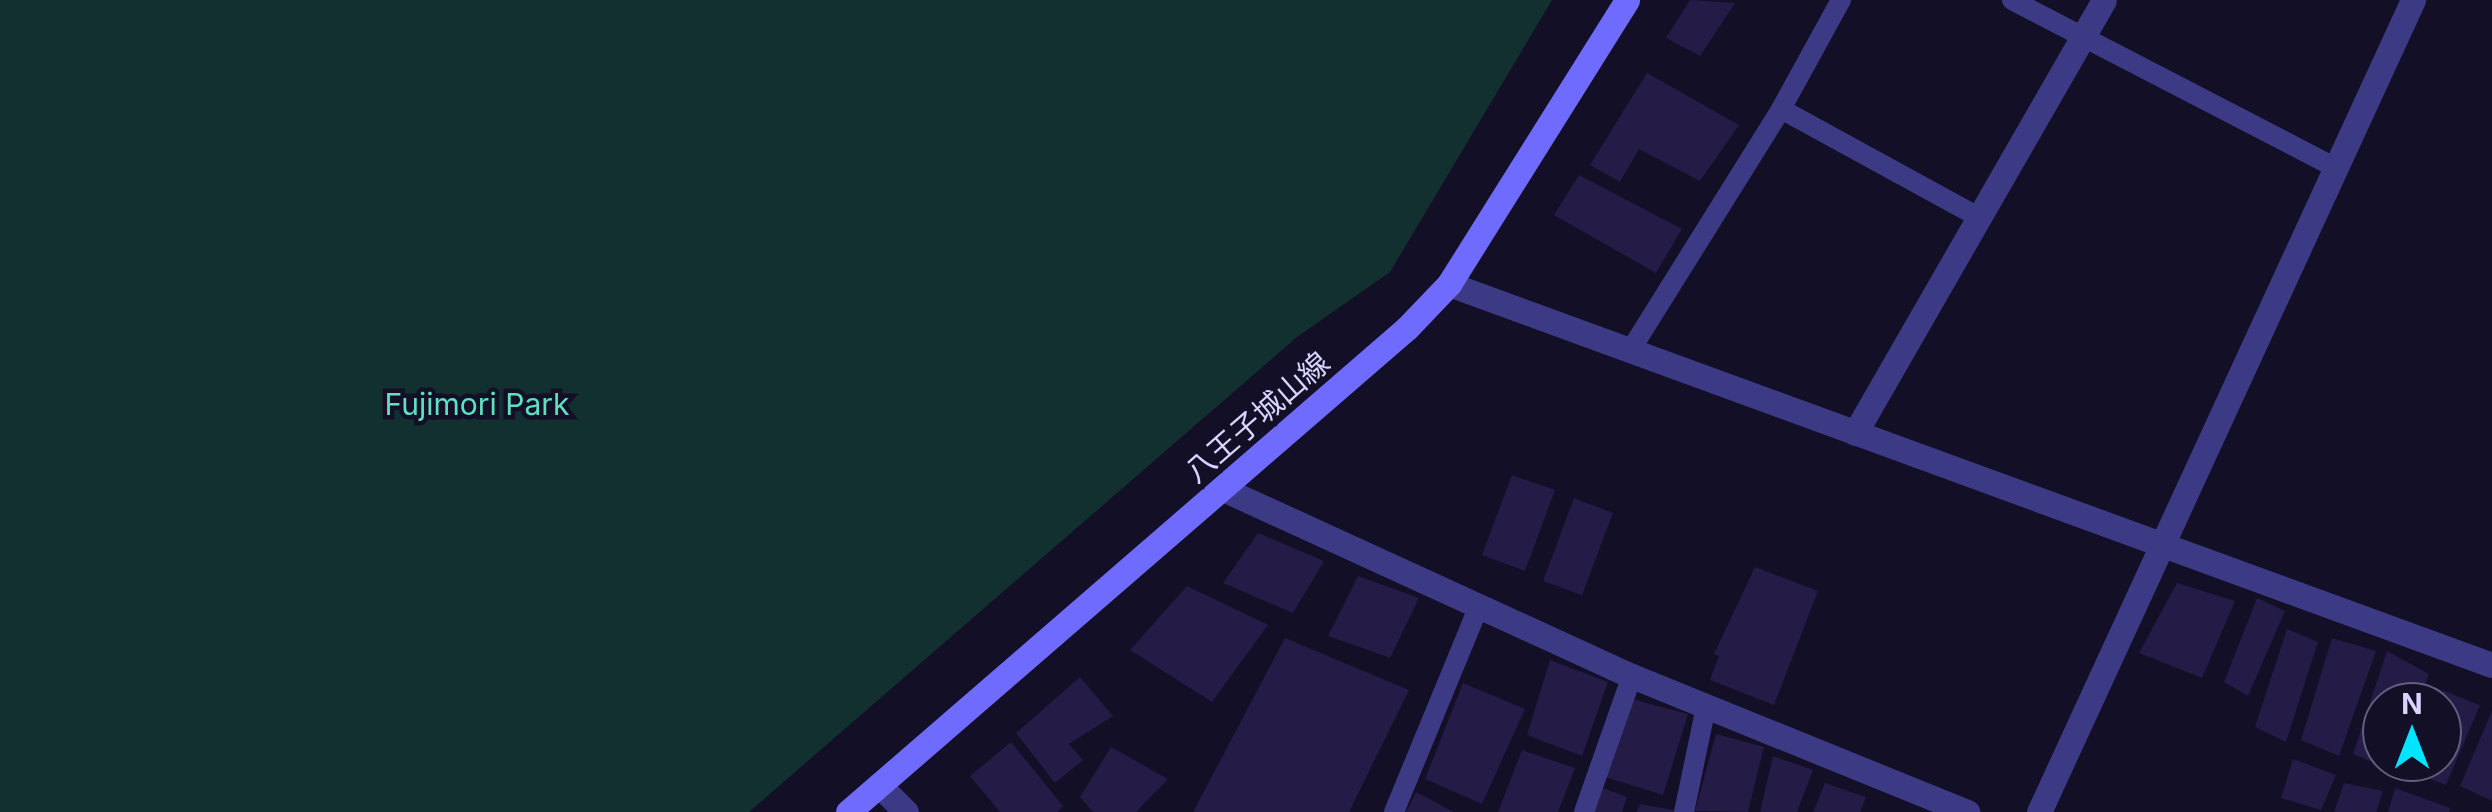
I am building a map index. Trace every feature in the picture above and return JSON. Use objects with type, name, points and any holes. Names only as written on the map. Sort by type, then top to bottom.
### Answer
[{"type":"main road","name":"八王子城山線","points":[[848,812],[1224,489],[1449,284],[1627,0]]},
{"type":"street","points":[[1855,433],[2104,0]]},
{"type":"street","points":[[2039,812],[2413,0]]},
{"type":"street","points":[[1449,284],[2492,664]]},
{"type":"street","points":[[1224,489],[1632,676],[1968,812]]},
{"type":"street","points":[[879,785],[906,812]]},
{"type":"lane","points":[[1630,351],[1781,109],[1841,0]]},
{"type":"lane","points":[[2012,0],[2334,168]]},
{"type":"lane","points":[[1781,109],[1978,217]]},
{"type":"lane","points":[[1394,812],[1480,606]]},
{"type":"lane","points":[[1584,812],[1632,676]]},
{"type":"lane","points":[[1684,812],[1706,707]]},
{"type":"green space","name":"Fujimori Park","points":[[0,0],[1552,0],[1390,272],[1297,337],[749,812],[0,812]]},
{"type":"building","points":[[1690,0],[1735,3],[1700,56],[1666,38]]},
{"type":"building","points":[[1647,73],[1739,125],[1700,181],[1639,149],[1620,182],[1590,165]]},
{"type":"building","points":[[1579,175],[1682,229],[1656,273],[1554,215]]},
{"type":"building","points":[[1512,475],[1555,490],[1525,571],[1482,555]]},
{"type":"building","points":[[1574,498],[1613,513],[1582,595],[1543,581]]},
{"type":"building","points":[[1258,533],[1324,561],[1293,613],[1223,583]]},
{"type":"building","points":[[1755,567],[1818,591],[1774,705],[1710,680],[1719,656],[1714,654]]},
{"type":"building","points":[[1358,576],[1419,598],[1390,658],[1328,636]]},
{"type":"building","points":[[2177,583],[2235,601],[2202,678],[2139,653]]},
{"type":"building","points":[[1187,586],[1268,625],[1212,702],[1130,650]]},
{"type":"building","points":[[2257,598],[2285,611],[2248,696],[2224,682]]},
{"type":"building","points":[[2287,629],[2318,642],[2286,742],[2255,727]]},
{"type":"building","points":[[1285,638],[1409,690],[1349,812],[1193,812]]},
{"type":"building","points":[[2332,638],[2376,651],[2339,756],[2301,740]]},
{"type":"building","points":[[2387,651],[2429,674],[2426,682],[2377,682]]},
{"type":"building","points":[[1550,660],[1608,682],[1582,756],[1527,735]]},
{"type":"building","points":[[1080,677],[1113,716],[1069,744],[1083,760],[1055,783],[1016,733]]},
{"type":"building","points":[[1463,683],[1525,709],[1482,804],[1425,779]]},
{"type":"building","points":[[1628,698],[1688,714],[1663,795],[1602,776]]},
{"type":"building","points":[[2462,698],[2480,705],[2462,747]]},
{"type":"building","points":[[2492,711],[2492,801],[2460,786]]},
{"type":"building","points":[[2362,727],[2362,758],[2353,754]]},
{"type":"building","points":[[1716,734],[1764,747],[1748,812],[1695,811]]},
{"type":"building","points":[[1011,742],[1063,806],[1057,812],[1000,812],[970,776]]},
{"type":"building","points":[[1111,747],[1168,779],[1136,812],[1093,812],[1080,797]]},
{"type":"building","points":[[1522,750],[1575,768],[1558,812],[1498,812]]},
{"type":"building","points":[[1773,756],[1813,770],[1797,812],[1760,812]]},
{"type":"building","points":[[2293,759],[2336,775],[2321,810],[2281,798]]},
{"type":"building","points":[[1825,783],[1866,797],[1860,812],[1813,812]]},
{"type":"building","points":[[2344,783],[2383,791],[2376,812],[2334,812]]},
{"type":"building","points":[[1603,788],[1627,797],[1622,812],[1592,812]]},
{"type":"building","points":[[2395,788],[2450,808],[2449,812],[2388,812]]},
{"type":"building","points":[[1416,792],[1454,812],[1406,812]]},
{"type":"building","points":[[1640,804],[1674,810],[1674,812],[1636,812]]}]
